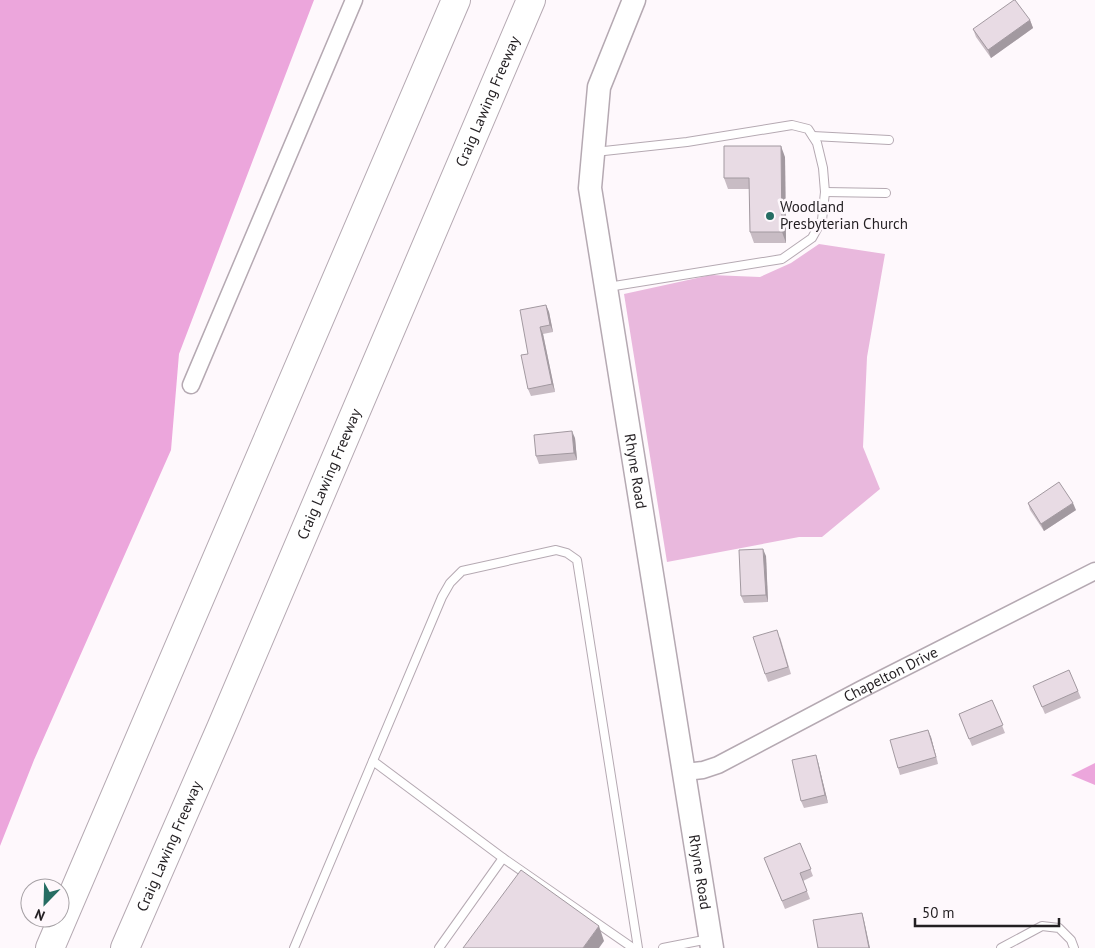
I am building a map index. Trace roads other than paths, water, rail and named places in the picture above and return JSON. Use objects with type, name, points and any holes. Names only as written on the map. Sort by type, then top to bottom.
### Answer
[{"type":"highway","points":[[50,948],[456,0]]},
{"type":"highway","name":"Craig Lawing Freeway","points":[[125,948],[221,728],[531,0]]},
{"type":"street","points":[[191,385],[354,0]]},
{"type":"street","name":"Rhyne Road","points":[[634,0],[599,87],[590,188],[712,943]]},
{"type":"street","name":"Chapelton Drive","points":[[685,772],[704,770],[718,765],[862,689],[1095,571]]},
{"type":"lane","points":[[593,152],[687,142],[792,124],[808,129],[813,136],[817,143],[823,168],[825,192],[822,220],[812,238],[782,258],[606,288]]},
{"type":"lane","points":[[813,136],[888,140]]},
{"type":"lane","points":[[825,192],[886,193]]},
{"type":"lane","points":[[294,948],[442,597],[450,583],[462,571],[556,550],[567,553],[578,560],[638,948]]},
{"type":"lane","points":[[373,761],[503,858],[633,948]]},
{"type":"lane","points":[[439,948],[503,858]]},
{"type":"lane","points":[[1001,948],[1042,926],[1059,928],[1071,940],[1074,948]]},
{"type":"lane","points":[[663,948],[712,943]]},
{"type":"place","name":"Woodland Presbyterian Church","points":[[770,216]]}]
